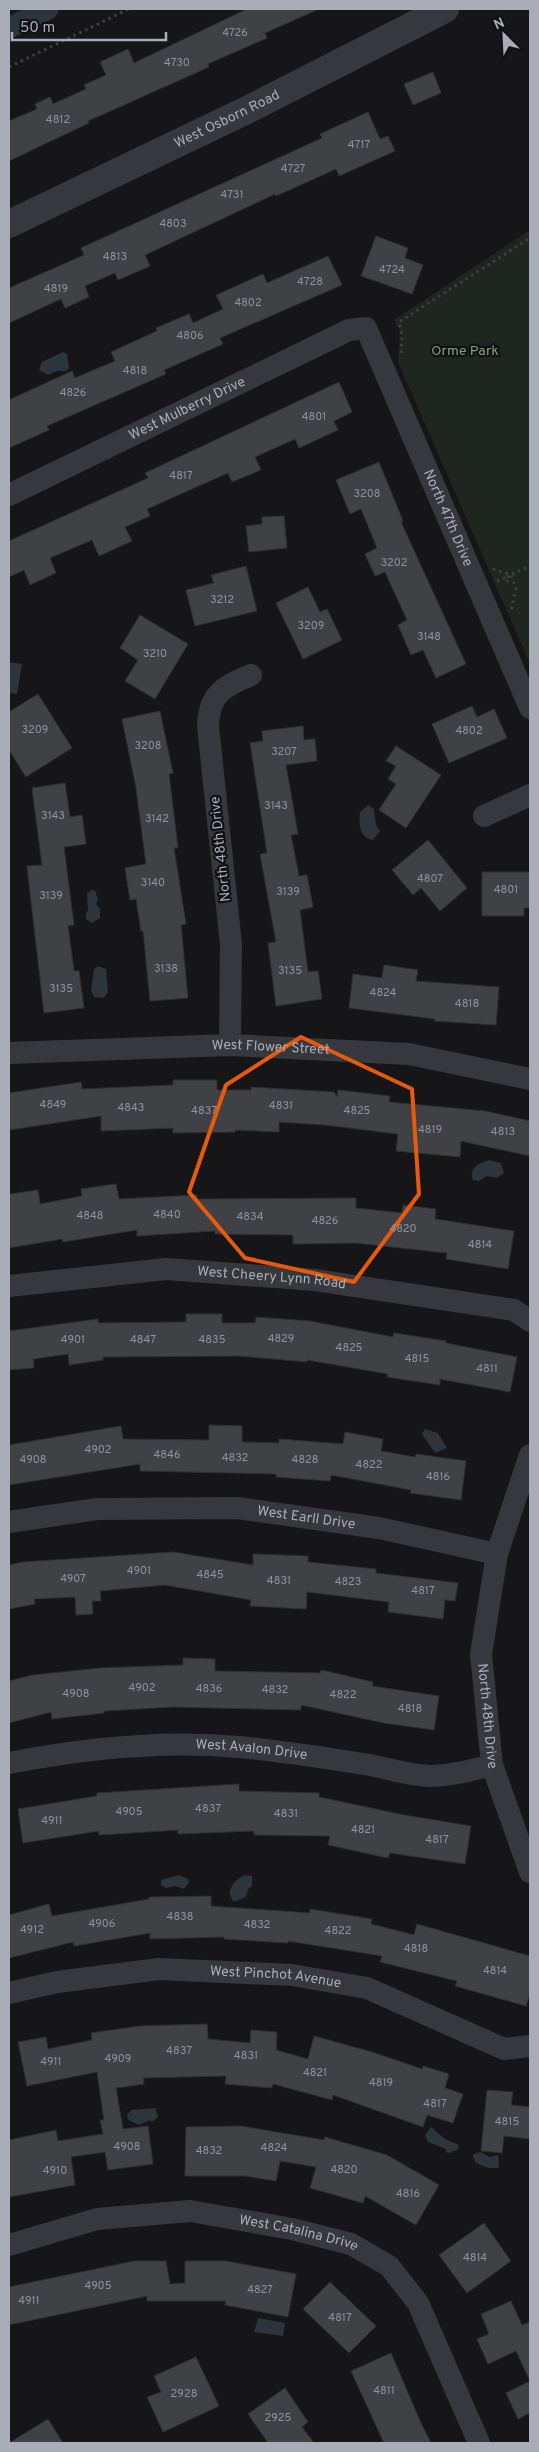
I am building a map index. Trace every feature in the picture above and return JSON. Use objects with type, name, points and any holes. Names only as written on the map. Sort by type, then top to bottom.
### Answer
[{"type":"street","name":"West Osborn Road","points":[[9,224],[251,108],[445,9]]},
{"type":"street","name":"West Mulberry Drive","points":[[9,495],[349,330],[366,328]]},
{"type":"street","name":"North 47th Drive","points":[[366,328],[530,708]]},
{"type":"street","name":"North 48th Drive","points":[[230,1045],[231,944],[208,711],[224,688],[251,675]]},
{"type":"street","points":[[484,816],[530,795]]},
{"type":"street","name":"West Flower Street","points":[[9,1053],[230,1045],[409,1054],[530,1080]]},
{"type":"street","name":"West Cheery Lynn Road","points":[[9,1286],[166,1269],[315,1280],[514,1310],[530,1321]]},
{"type":"street","points":[[496,1554],[530,1455]]},
{"type":"street","name":"West Earll Drive","points":[[9,1522],[97,1509],[238,1508],[379,1528],[496,1554]]},
{"type":"street","name":"North 48th Drive","points":[[496,1554],[482,1654],[492,1765],[530,1872]]},
{"type":"street","name":"West Avalon Drive","points":[[9,1762],[96,1750],[177,1746],[236,1747],[298,1754],[431,1776],[452,1775],[492,1765]]},
{"type":"street","name":"West Pinchot Avenue","points":[[9,1993],[57,1982],[159,1969],[292,1974],[367,1988],[504,2049],[530,2046]]},
{"type":"street","name":"West Catalina Drive","points":[[9,2245],[97,2219],[190,2211],[292,2229],[350,2244],[389,2266],[418,2303],[479,2443]]},
{"type":"path","points":[[9,67],[129,9]]},
{"type":"path","points":[[404,359],[401,353],[402,336],[399,322],[530,238]]},
{"type":"path","points":[[478,589],[504,578],[505,582],[510,580],[508,576],[530,566]]},
{"type":"path","points":[[493,568],[511,575],[516,588],[511,612],[515,620]]},
{"type":"highlighted area","points":[[301,1037],[412,1089],[419,1194],[354,1282],[245,1258],[189,1192],[226,1085]]},
{"type":"green space","name":"Orme Park","points":[[530,230],[530,664],[398,362],[400,331],[394,320]]},
{"type":"shaded area","points":[[63,352],[67,354],[69,368],[66,371],[57,371],[48,375],[39,370],[42,362]]},
{"type":"shaded area","points":[[9,662],[22,664],[17,694],[9,693]]},
{"type":"shaded area","points":[[368,805],[374,809],[376,825],[380,831],[373,840],[364,836],[360,829],[360,812]]},
{"type":"shaded area","points":[[92,890],[95,891],[98,899],[96,904],[100,909],[100,918],[92,923],[86,919],[86,913],[88,911],[87,893]]},
{"type":"shaded area","points":[[98,966],[106,969],[108,992],[104,998],[94,997],[91,991],[94,969]]},
{"type":"shaded area","points":[[489,1160],[501,1163],[504,1173],[497,1178],[487,1176],[479,1181],[473,1180],[473,1169],[478,1164]]},
{"type":"shaded area","points":[[425,1429],[438,1433],[447,1448],[435,1453],[422,1434]]},
{"type":"shaded area","points":[[179,1875],[188,1879],[189,1883],[184,1889],[175,1886],[166,1888],[161,1885],[161,1880]]},
{"type":"shaded area","points":[[244,1875],[252,1876],[252,1886],[248,1889],[246,1897],[234,1902],[231,1898],[230,1890],[234,1883]]},
{"type":"shaded area","points":[[155,2108],[158,2117],[152,2122],[150,2120],[139,2125],[128,2120],[127,2115],[131,2110]]},
{"type":"shaded area","points":[[431,2127],[445,2139],[457,2144],[459,2147],[457,2150],[449,2153],[446,2152],[446,2149],[428,2142],[425,2135]]},
{"type":"shaded area","points":[[480,2152],[490,2157],[498,2155],[499,2168],[488,2168],[476,2163],[473,2157],[474,2154]]},
{"type":"shaded area","points":[[258,2318],[285,2323],[283,2336],[254,2332]]},
{"type":"building","points":[[247,9],[319,9],[265,33],[267,38],[208,64],[209,67],[88,121],[89,123],[9,161],[9,121],[37,109],[35,104],[50,97],[53,104],[86,89],[84,85],[106,75],[100,62],[128,49],[134,63]]},
{"type":"building","points":[[433,72],[441,93],[413,105],[404,84]]},
{"type":"building","points":[[368,112],[380,139],[388,136],[395,151],[339,176],[336,169],[276,196],[275,194],[145,255],[150,266],[118,280],[115,273],[85,286],[89,297],[65,308],[61,299],[9,323],[9,288],[84,255],[81,248],[322,138],[320,134]]},
{"type":"building","points":[[376,236],[408,248],[405,258],[423,265],[412,294],[361,276]]},
{"type":"building","points":[[328,256],[342,285],[220,338],[223,344],[164,370],[166,374],[47,426],[49,430],[9,448],[9,400],[72,371],[75,378],[115,361],[111,352],[157,331],[156,328],[189,314],[193,323],[223,309],[216,295],[263,274],[267,283]]},
{"type":"building","points":[[339,382],[352,412],[334,421],[338,430],[299,448],[295,439],[255,457],[261,470],[232,482],[228,473],[147,509],[150,516],[125,527],[132,541],[99,556],[92,540],[50,558],[56,573],[30,585],[24,570],[9,577],[9,541],[148,478],[145,473]]},
{"type":"building","points":[[379,462],[403,521],[401,522],[466,664],[436,678],[423,650],[411,655],[398,625],[407,620],[385,572],[375,576],[365,554],[377,548],[361,509],[350,514],[336,480]]},
{"type":"building","points":[[284,516],[287,548],[249,552],[246,526],[262,524],[262,517]]},
{"type":"building","points":[[246,566],[257,611],[195,626],[186,590],[214,583],[211,575]]},
{"type":"building","points":[[308,587],[320,612],[327,609],[342,640],[303,659],[276,603]]},
{"type":"building","points":[[140,615],[188,644],[155,699],[125,681],[138,660],[120,648]]},
{"type":"building","points":[[38,694],[72,748],[26,777],[9,750],[9,712]]},
{"type":"building","points":[[472,706],[477,717],[494,709],[507,738],[449,763],[432,724]]},
{"type":"building","points":[[160,711],[173,773],[169,774],[178,848],[174,848],[186,924],[181,925],[188,998],[150,1001],[143,931],[141,931],[136,899],[130,900],[125,868],[146,864],[136,788],[122,719]]},
{"type":"building","points":[[303,726],[304,740],[315,739],[317,761],[286,765],[298,834],[291,835],[299,876],[307,875],[313,907],[300,910],[308,972],[318,971],[322,999],[276,1006],[268,943],[276,942],[260,854],[267,853],[250,743],[263,741],[262,731]]},
{"type":"building","points":[[396,746],[441,775],[406,828],[379,810],[396,784],[388,779],[396,766],[386,761]]},
{"type":"building","points":[[65,783],[70,817],[82,815],[86,844],[64,847],[74,925],[68,926],[74,971],[79,971],[84,1008],[44,1013],[27,866],[42,865],[32,788]]},
{"type":"building","points":[[428,840],[467,888],[440,911],[421,888],[413,895],[392,870]]},
{"type":"building","points":[[482,872],[530,872],[530,908],[524,908],[524,916],[482,916]]},
{"type":"building","points":[[384,965],[418,970],[416,981],[499,987],[496,1025],[434,1021],[435,1019],[349,1008],[353,974],[382,978]]},
{"type":"building","points":[[173,1080],[217,1080],[217,1090],[251,1090],[251,1087],[334,1092],[337,1097],[338,1090],[390,1096],[389,1102],[485,1111],[530,1121],[530,1156],[461,1141],[460,1157],[396,1151],[398,1134],[325,1125],[279,1122],[279,1132],[235,1130],[235,1132],[173,1133],[173,1128],[101,1131],[101,1116],[9,1130],[9,1093],[81,1082],[82,1089],[173,1085]]},
{"type":"building","points":[[116,1184],[119,1199],[197,1195],[197,1199],[356,1198],[356,1208],[402,1213],[403,1205],[436,1209],[435,1219],[514,1231],[508,1269],[446,1259],[447,1253],[356,1243],[293,1244],[293,1235],[215,1234],[215,1231],[137,1236],[137,1230],[63,1242],[62,1239],[9,1248],[9,1194],[38,1190],[40,1204],[82,1196],[81,1189]]},
{"type":"building","points":[[186,1314],[222,1314],[222,1323],[255,1323],[256,1317],[310,1321],[393,1337],[394,1333],[446,1341],[446,1343],[517,1357],[510,1392],[440,1379],[440,1385],[387,1377],[388,1374],[307,1360],[307,1362],[239,1356],[103,1357],[103,1360],[69,1365],[68,1354],[33,1359],[34,1368],[9,1370],[9,1331],[98,1319],[98,1323],[186,1322]]},
{"type":"building","points":[[209,1425],[242,1426],[242,1442],[279,1443],[279,1439],[343,1444],[345,1432],[383,1439],[381,1451],[415,1457],[416,1454],[466,1461],[461,1500],[410,1493],[411,1490],[331,1475],[330,1481],[276,1477],[276,1474],[140,1471],[140,1464],[9,1485],[9,1445],[121,1426],[123,1439],[209,1440]]},
{"type":"building","points":[[173,1552],[253,1565],[253,1554],[308,1556],[308,1562],[376,1569],[376,1573],[458,1583],[455,1601],[445,1600],[443,1619],[388,1612],[389,1602],[307,1592],[306,1609],[250,1606],[251,1600],[165,1585],[100,1591],[101,1601],[92,1601],[93,1614],[76,1615],[75,1597],[34,1599],[35,1604],[9,1609],[9,1565],[23,1562]]},
{"type":"building","points":[[183,1658],[215,1659],[215,1671],[320,1673],[321,1670],[373,1682],[372,1686],[439,1696],[434,1730],[384,1723],[301,1705],[301,1710],[172,1707],[104,1711],[104,1713],[52,1719],[51,1712],[9,1723],[9,1681],[33,1675],[100,1668],[183,1665]]},
{"type":"building","points":[[239,1784],[239,1791],[319,1793],[319,1797],[404,1815],[471,1826],[465,1864],[390,1853],[388,1858],[328,1845],[330,1836],[254,1835],[254,1831],[178,1834],[178,1830],[99,1835],[99,1831],[23,1843],[18,1809],[97,1796],[97,1793]]},
{"type":"building","points":[[211,1896],[211,1906],[310,1913],[310,1909],[372,1919],[371,1924],[414,1935],[417,1924],[530,1956],[530,1993],[526,2006],[455,1986],[457,1981],[380,1962],[382,1956],[288,1941],[288,1943],[224,1939],[224,1937],[150,1939],[150,1933],[74,1946],[73,1942],[9,1958],[9,1915],[49,1904],[52,1916],[149,1899],[149,1897]]},
{"type":"building","points":[[207,2024],[208,2039],[250,2043],[251,2030],[277,2032],[276,2050],[308,2059],[314,2036],[372,2052],[422,2069],[423,2066],[449,2074],[445,2088],[463,2094],[453,2123],[427,2115],[423,2127],[333,2095],[332,2100],[273,2084],[272,2088],[225,2084],[226,2076],[143,2078],[144,2084],[116,2088],[123,2129],[148,2126],[153,2164],[108,2170],[105,2152],[71,2157],[75,2185],[9,2197],[9,2140],[56,2130],[58,2141],[103,2134],[100,2120],[104,2120],[97,2072],[27,2086],[18,2042],[46,2037],[48,2049],[92,2040],[91,2033],[140,2026]]},
{"type":"building","points":[[487,2090],[513,2092],[511,2105],[530,2107],[530,2139],[504,2136],[502,2153],[481,2151]]},
{"type":"building","points":[[241,2126],[324,2140],[325,2137],[387,2155],[439,2185],[416,2225],[365,2196],[363,2203],[310,2188],[316,2167],[280,2161],[276,2181],[245,2176],[185,2176],[186,2127]]},
{"type":"building","points":[[484,2223],[511,2261],[467,2293],[439,2255]]},
{"type":"building","points":[[134,2261],[166,2261],[170,2284],[185,2283],[185,2261],[226,2261],[296,2274],[288,2317],[225,2305],[226,2301],[147,2301],[147,2296],[9,2325],[9,2287]]},
{"type":"building","points":[[330,2282],[376,2326],[349,2353],[303,2309]]},
{"type":"building","points":[[511,2301],[522,2325],[530,2322],[530,2381],[516,2351],[488,2364],[477,2339],[489,2334],[481,2314]]},
{"type":"building","points":[[391,2353],[431,2443],[384,2443],[351,2371]]},
{"type":"building","points":[[196,2357],[219,2406],[163,2432],[147,2397],[161,2392],[154,2376]]},
{"type":"building","points":[[530,2381],[530,2413],[518,2419],[506,2393]]},
{"type":"building","points":[[285,2388],[308,2422],[302,2427],[314,2443],[268,2443],[248,2414]]},
{"type":"building","points":[[48,2419],[63,2443],[9,2443]]},
{"type":"waterway","points":[[9,28],[48,9]]}]
